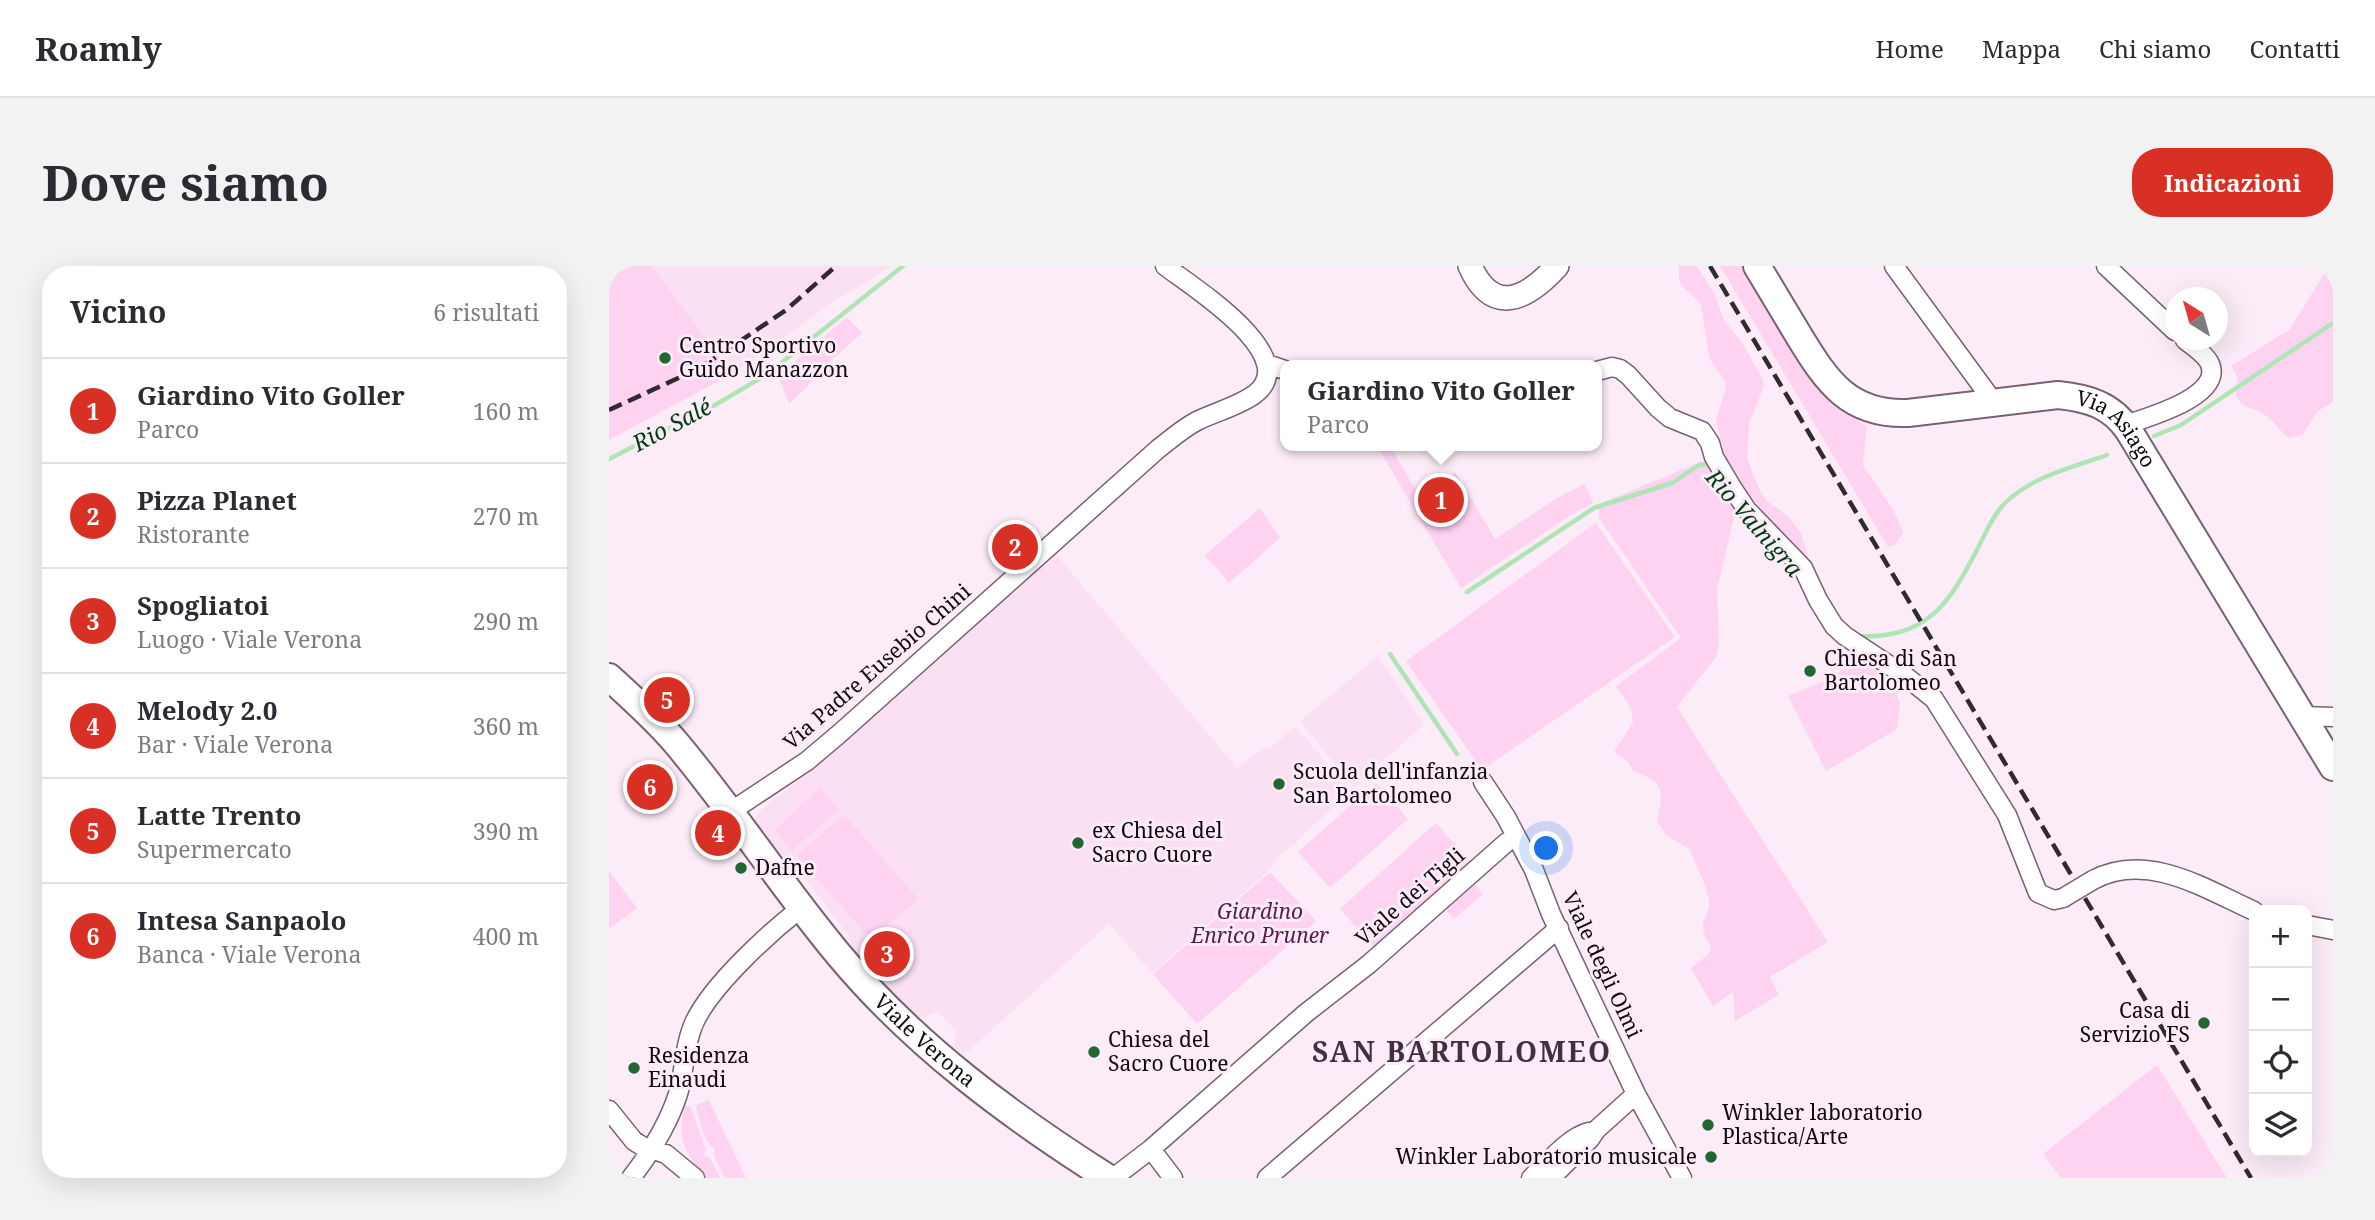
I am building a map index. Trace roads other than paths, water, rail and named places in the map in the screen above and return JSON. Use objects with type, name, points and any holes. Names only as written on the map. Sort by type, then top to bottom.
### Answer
[{"type":"main road","name":"Via Asiago","points":[[1757,266],[1824,375],[1849,399],[1872,409],[1896,413],[2058,396],[2076,397],[2099,403],[2125,425],[2333,767]]},
{"type":"main road","name":"Viale Verona","points":[[609,677],[677,744],[801,908],[858,977],[922,1041],[1054,1144],[1110,1178]]},
{"type":"street","points":[[1165,266],[1212,300],[1262,349],[1267,364],[1280,368]]},
{"type":"street","points":[[1470,266],[1490,294],[1505,299],[1519,297],[1532,289],[1556,266]]},
{"type":"street","points":[[1894,266],[1987,393],[1991,404]]},
{"type":"street","points":[[2106,266],[2165,322]]},
{"type":"street","points":[[2125,425],[2196,396],[2206,386],[2211,373],[2210,363],[2196,350]]},
{"type":"street","name":"Via Padre Eusebio Chini","points":[[730,813],[807,761],[839,734],[1158,449],[1194,423],[1253,395],[1262,387],[1267,364]]},
{"type":"street","points":[[1602,370],[1612,367],[1620,369],[1670,418],[1702,431],[1710,443],[1714,457],[1747,510],[1803,568],[1818,600],[1834,625],[1845,636],[1934,699],[2007,815],[2038,892],[2054,901],[2109,873],[2124,870],[2159,872],[2196,883],[2249,909]]},
{"type":"street","points":[[2302,716],[2333,717]]},
{"type":"street","name":"Viale degli Olmi","points":[[1483,782],[1511,826],[1636,1094],[1682,1178]]},
{"type":"street","name":"Viale dei Tigli","points":[[1110,1178],[1151,1149],[1306,1013],[1369,964],[1507,842]]},
{"type":"street","points":[[631,1178],[653,1149],[678,1092],[688,1037],[696,1018],[708,1000],[750,954],[801,908]]},
{"type":"street","points":[[2312,926],[2333,930]]},
{"type":"street","points":[[1267,1178],[1559,928]]},
{"type":"street","points":[[1551,1178],[1596,1130],[1636,1094]]},
{"type":"street","points":[[609,1110],[634,1141],[666,1154],[695,1178]]},
{"type":"street","points":[[1531,1178],[1567,1144],[1582,1133],[1596,1130]]},
{"type":"street","points":[[1151,1149],[1173,1178]]},
{"type":"waterway","name":"Rio Salé","points":[[609,459],[715,405],[766,375],[903,266]]},
{"type":"waterway","name":"Rio Valnigra","points":[[2154,436],[2181,425],[2333,323]]},
{"type":"waterway","name":"Rio Valnigra","points":[[1857,636],[1882,635],[1920,624],[1935,613],[1947,599],[1969,565],[1994,517],[2005,503],[2027,486],[2107,455]]},
{"type":"waterway","name":"Rio Valnigra","points":[[1467,592],[1594,508],[1672,483],[1699,465],[1708,464],[1711,468]]},
{"type":"waterway","name":"Rio Valnigra","points":[[1390,654],[1457,754]]},
{"type":"railway","points":[[609,410],[700,368],[786,310],[836,266]]},
{"type":"railway","points":[[1710,266],[2251,1178]]},
{"type":"place","name":"Centro Sportivo Guido Manazzon","points":[[665,358]]},
{"type":"place","name":"Giardino Vito Goller","points":[[1441,500]]},
{"type":"place","name":"Pizza Planet","points":[[1015,547]]},
{"type":"place","name":"Chiesa di San Bartolomeo","points":[[1810,671]]},
{"type":"place","name":"Latte Trento","points":[[667,700]]},
{"type":"place","name":"Scuola dell'infanzia San Bartolomeo","points":[[1279,784]]},
{"type":"place","name":"Intesa Sanpaolo","points":[[650,787]]},
{"type":"place","name":"Melody 2.0","points":[[718,833]]},
{"type":"place","name":"ex Chiesa del Sacro Cuore","points":[[1078,843]]},
{"type":"place","name":"Dafne","points":[[741,868]]},
{"type":"place","name":"Spogliatoi","points":[[887,954]]},
{"type":"place","name":"Casa di Servizio FS","points":[[2204,1023]]},
{"type":"place","name":"Chiesa del Sacro Cuore","points":[[1094,1052]]},
{"type":"place","name":"Residenza Einaudi","points":[[634,1068]]},
{"type":"place","name":"Winkler laboratorio Plastica/Arte","points":[[1708,1125]]},
{"type":"place","name":"Winkler Laboratorio musicale","points":[[1711,1157]]},
{"type":"district","name":"SAN BARTOLOMEO","points":[[1462,1052]]},
{"type":"park label","name":"Giardino Enrico Pruner","points":[[1260,924]]}]
